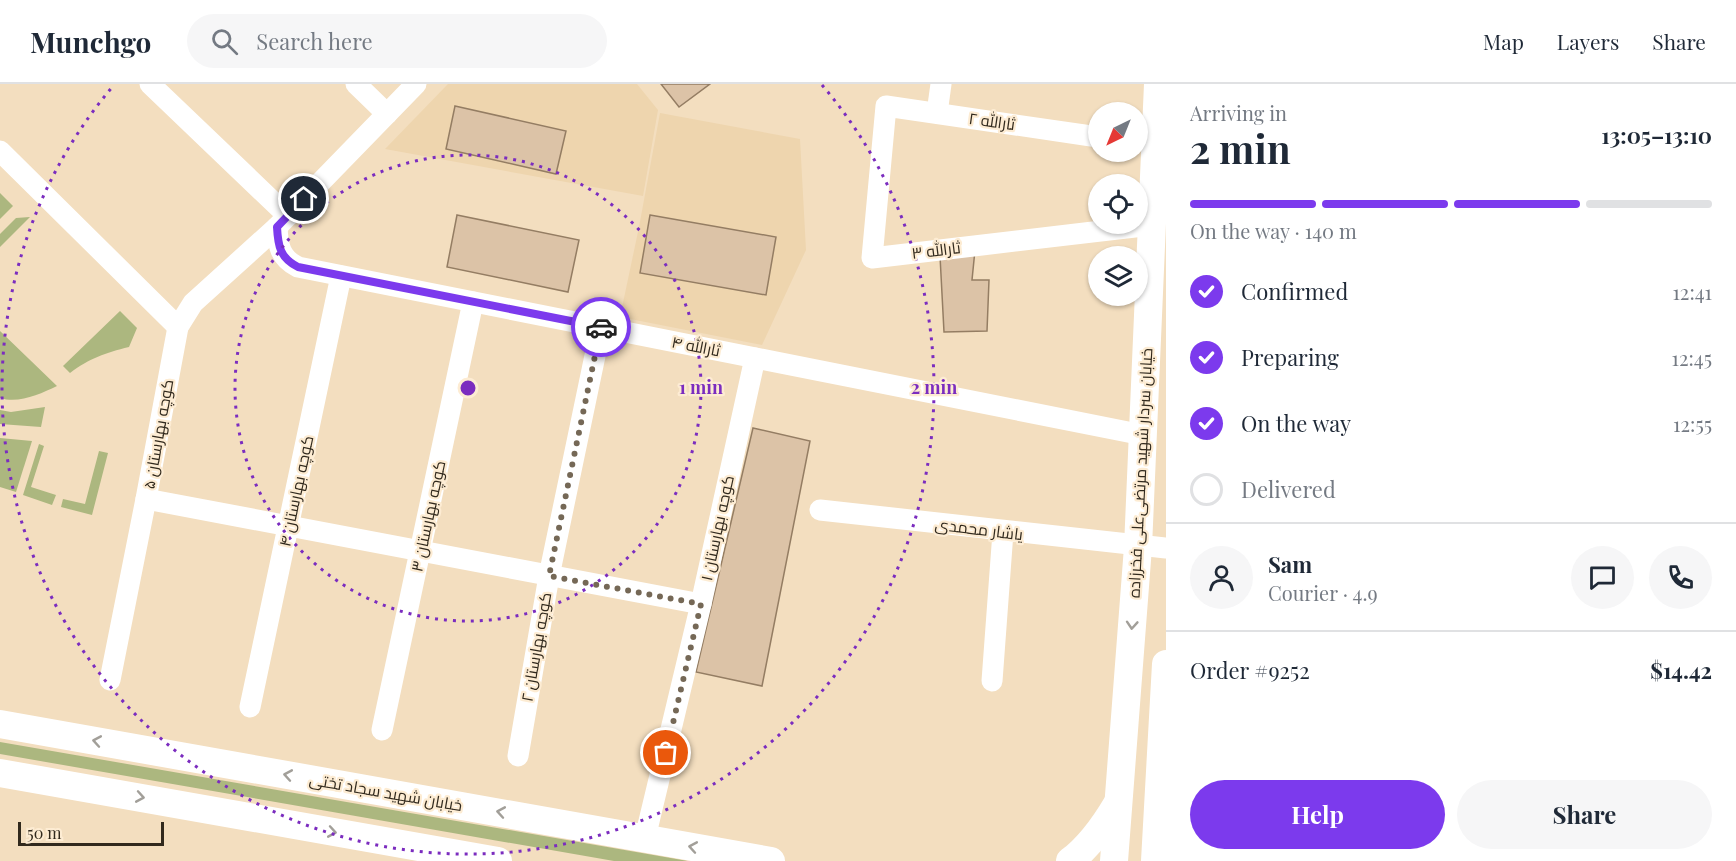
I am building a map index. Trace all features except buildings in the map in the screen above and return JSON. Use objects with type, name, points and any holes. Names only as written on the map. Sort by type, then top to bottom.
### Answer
[{"type":"main road","name":"خیابان سردار شهید مرتضی‌علی فخرزاده","points":[[1148,134],[1158,84]]},
{"type":"main road","name":"خیابان سردار شهید مرتضی‌علی فخرزاده","points":[[1114,861],[1138,547],[1152,225],[1147,162]]},
{"type":"main road","points":[[1155,861],[1166,664]]},
{"type":"main road","name":"خیابان شهید سجاد تختی","points":[[0,724],[771,861]]},
{"type":"main road","points":[[0,773],[498,861]]},
{"type":"main road","points":[[1070,861],[1080,854],[1102,830],[1118,802]]},
{"type":"street","points":[[150,84],[282,221]]},
{"type":"street","points":[[356,84],[387,114]]},
{"type":"street","name":"کوچه بهارستان ۵","points":[[110,680],[178,327],[193,303],[282,221],[416,84]]},
{"type":"street","points":[[938,113],[941,84]]},
{"type":"street","name":"ثارالله ۲","points":[[886,106],[1088,136]]},
{"type":"street","name":"ثارالله ۳","points":[[886,106],[872,258],[1152,225]]},
{"type":"street","points":[[0,151],[178,327]]},
{"type":"street","name":"ثارالله ۴","points":[[282,221],[278,246],[289,262],[298,267],[1143,435]]},
{"type":"street","name":"کوچه بهارستان ۴","points":[[250,707],[342,276]]},
{"type":"street","name":"کوچه بهارستان ۳","points":[[382,730],[473,302]]},
{"type":"street","name":"کوچه بهارستان ۲","points":[[518,756],[549,576],[601,327]]},
{"type":"street","name":"کوچه بهارستان ۱","points":[[645,838],[701,604],[755,358]]},
{"type":"street","points":[[146,499],[701,604]]},
{"type":"street","name":"یاشار محمدی","points":[[820,510],[1138,547],[1166,548]]},
{"type":"street","points":[[992,681],[1003,532]]},
{"type":"shaded area","points":[[448,84],[637,84],[658,110],[643,196],[385,149]]},
{"type":"shaded area","points":[[660,113],[800,139],[806,250],[762,345],[620,317]]},
{"type":"green space","points":[[0,193],[13,206],[0,219]]},
{"type":"green space","points":[[30,217],[0,247],[0,234],[16,218]]},
{"type":"green space","points":[[120,311],[137,328],[129,347],[112,351],[84,363],[70,373],[63,366]]},
{"type":"green space","points":[[0,331],[57,386],[22,399],[0,398]]},
{"type":"green space","points":[[45,407],[41,427],[0,424],[0,410],[11,412]]},
{"type":"green space","points":[[0,438],[32,441],[16,492],[0,487]]},
{"type":"green space","points":[[39,444],[44,446],[31,487],[56,495],[52,505],[23,495]]},
{"type":"green space","points":[[99,451],[108,453],[92,515],[61,507],[63,499],[85,504]]},
{"type":"green space","points":[[0,742],[688,861],[614,861],[0,754]]},
{"type":"way so far","points":[[601,327],[549,576],[701,604],[666,753]]},
{"type":"route","points":[[304,199],[277,227],[278,246],[282,255],[298,267],[601,327]]}]
